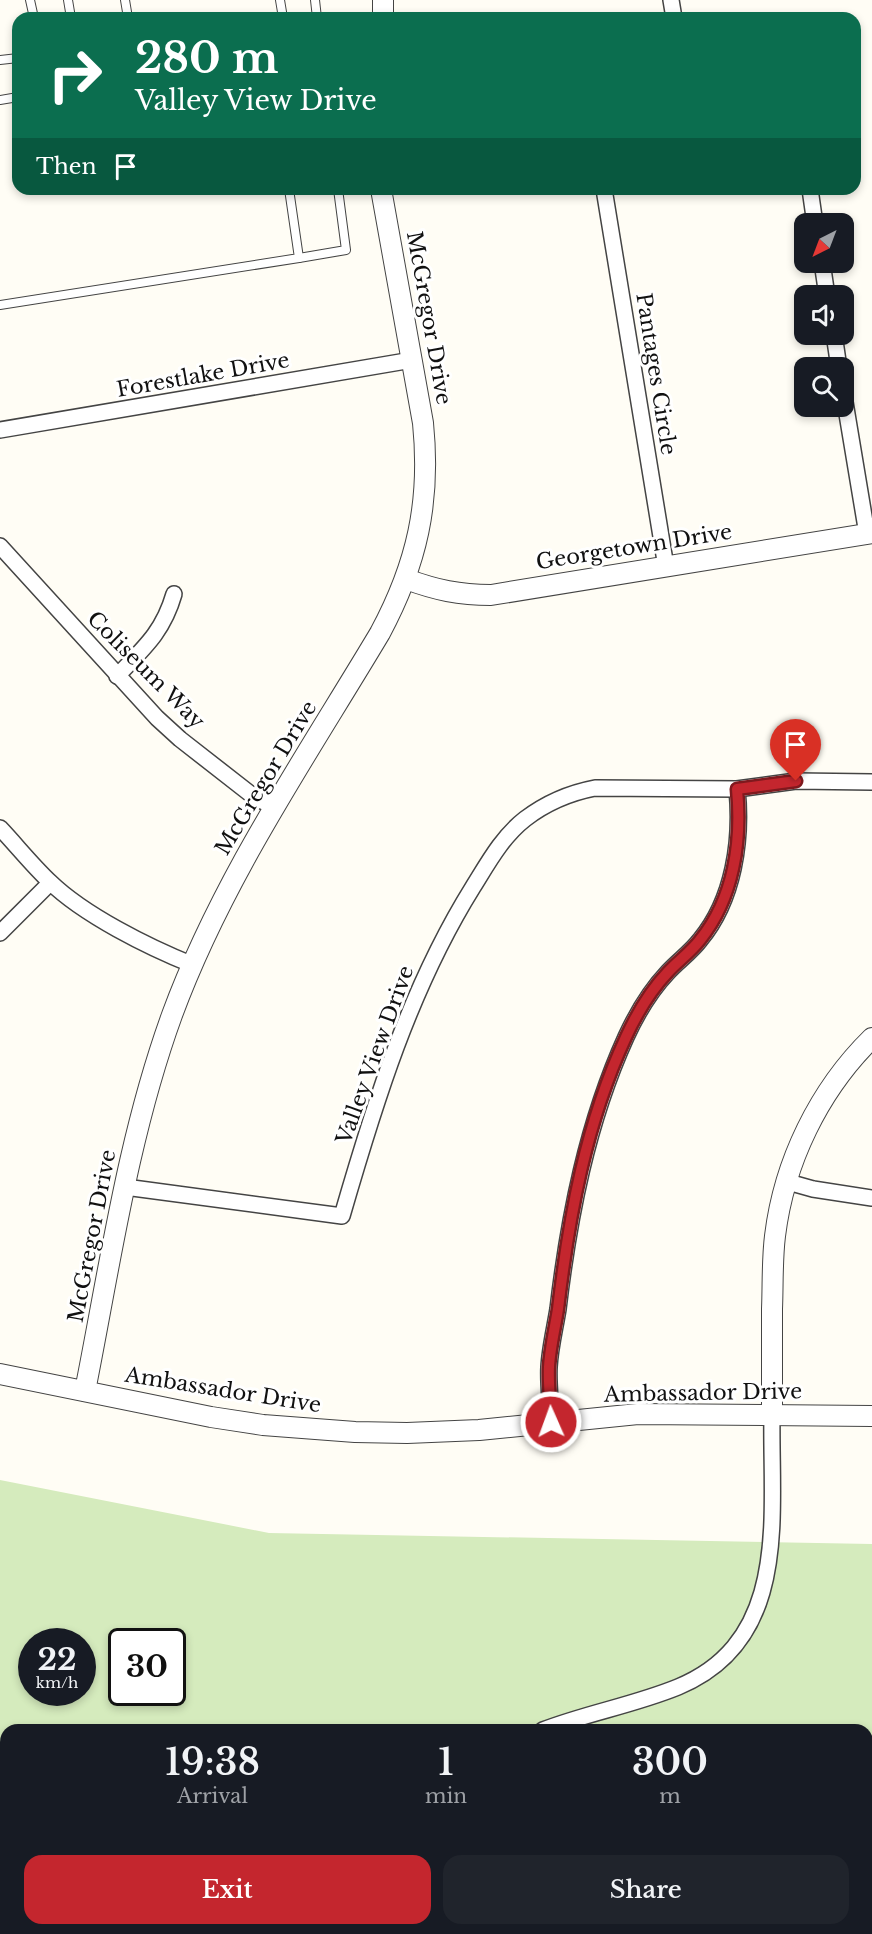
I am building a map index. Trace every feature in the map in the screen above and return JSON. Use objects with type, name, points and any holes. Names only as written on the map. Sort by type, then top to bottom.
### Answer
[{"type":"street","name":"McGregor Drive","points":[[85,1391],[141,1115],[172,1017],[193,965],[237,872],[380,633],[406,579],[415,552],[426,487],[426,455],[423,423],[382,195]]},
{"type":"street","name":"Pantages Circle","points":[[605,195],[666,567]]},
{"type":"street","points":[[811,195],[813,213]]},
{"type":"street","name":"Forestlake Drive","points":[[0,430],[412,360]]},
{"type":"street","points":[[848,417],[869,534]]},
{"type":"street","name":"Georgetown Drive","points":[[406,579],[446,592],[491,595],[869,534]]},
{"type":"street","name":"Coliseum Way","points":[[0,546],[157,718],[180,739],[254,796],[275,808]]},
{"type":"street","points":[[117,676],[157,633],[169,612],[174,594]]},
{"type":"street","name":"Valley View Drive","points":[[125,1186],[342,1216],[384,1080],[409,1013],[434,957],[462,904],[505,838],[524,820],[546,805],[582,790],[595,788],[737,789],[796,781],[872,782]]},
{"type":"street","points":[[551,1422],[549,1368],[566,1244],[590,1135],[604,1092],[638,1014],[666,974],[701,940],[722,902],[737,851],[739,813],[737,789]]},
{"type":"street","points":[[0,828],[50,883],[74,902],[170,956],[193,965]]},
{"type":"street","points":[[0,933],[50,883]]},
{"type":"street","points":[[562,1724],[679,1687],[714,1667],[728,1656],[739,1642],[759,1605],[772,1534],[773,1257],[778,1217],[801,1141],[817,1110],[837,1079],[872,1038]]},
{"type":"street","points":[[788,1182],[813,1189],[872,1198]]},
{"type":"street","name":"Ambassador Drive","points":[[0,1374],[211,1416],[303,1429],[388,1433],[441,1432],[638,1414],[872,1416]]},
{"type":"lane","points":[[291,195],[299,258]]},
{"type":"lane","points":[[0,305],[346,250],[339,195]]},
{"type":"green space","points":[[0,1480],[269,1533],[872,1544],[872,1724],[0,1724]]},
{"type":"route","points":[[551,1422],[549,1368],[566,1244],[576,1191],[604,1092],[626,1038],[651,993],[666,974],[701,940],[722,902],[729,885],[737,851],[739,813],[737,789],[796,781]]}]
